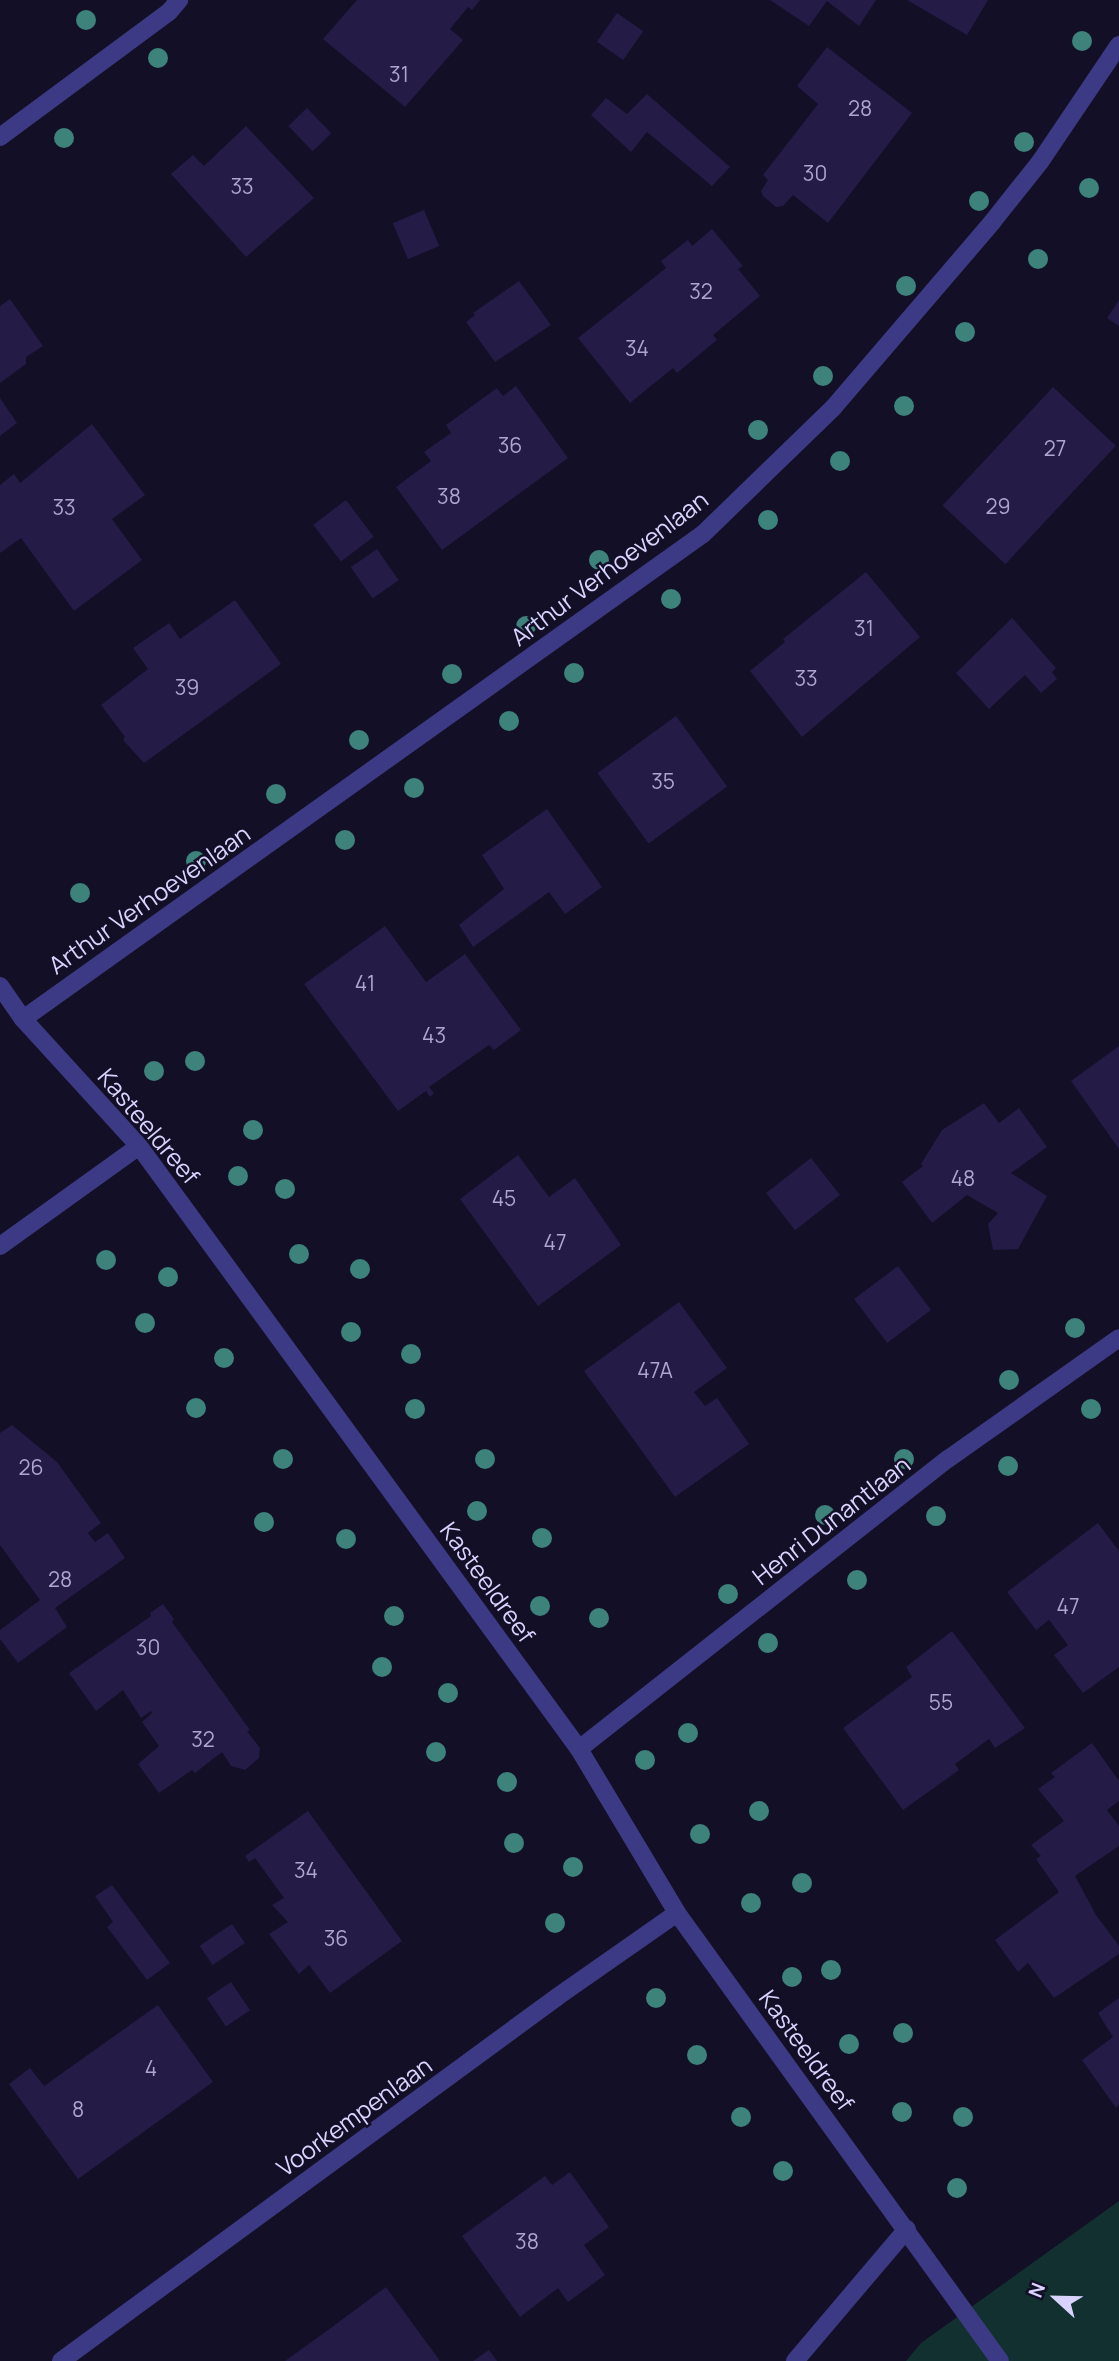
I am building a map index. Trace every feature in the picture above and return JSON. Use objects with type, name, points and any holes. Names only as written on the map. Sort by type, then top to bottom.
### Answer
[{"type":"street","points":[[0,137],[169,12],[178,0]]},
{"type":"street","name":"Arthur Verhoevenlaan","points":[[23,1019],[703,534],[833,408],[993,221],[1040,162],[1119,45]]},
{"type":"street","name":"Kasteeldreef","points":[[0,986],[23,1019],[139,1146],[579,1749],[677,1913],[1000,2361]]},
{"type":"street","points":[[0,1246],[139,1146]]},
{"type":"street","name":"Henri Dunantlaan","points":[[579,1749],[948,1459],[1119,1338]]},
{"type":"street","name":"Voorkempenlaan","points":[[61,2361],[557,1997],[677,1913]]},
{"type":"street","points":[[795,2361],[907,2229]]},
{"type":"green space","points":[[1119,2201],[1119,2361],[906,2361],[921,2343]]},
{"type":"building","points":[[357,0],[480,0],[472,10],[468,7],[450,29],[463,40],[405,107],[323,39]]},
{"type":"building","points":[[770,0],[876,0],[859,26],[827,1],[809,26]]},
{"type":"building","points":[[907,0],[988,0],[967,35]]},
{"type":"building","points":[[617,13],[643,31],[623,60],[597,42]]},
{"type":"building","points":[[827,47],[912,113],[828,223],[793,195],[783,206],[776,207],[761,191],[768,180],[763,175],[818,104],[797,86]]},
{"type":"building","points":[[647,94],[730,167],[712,186],[647,132],[631,152],[591,115],[606,98],[627,114]]},
{"type":"building","points":[[307,108],[331,133],[313,151],[288,126]]},
{"type":"building","points":[[246,126],[314,198],[246,257],[171,174],[193,155],[204,166]]},
{"type":"building","points":[[424,210],[439,246],[408,259],[393,223]]},
{"type":"building","points":[[712,229],[743,266],[738,269],[760,296],[713,335],[717,340],[677,373],[673,368],[630,403],[578,338],[666,268],[661,261],[688,240],[692,246]]},
{"type":"building","points":[[519,281],[551,325],[495,362],[466,322],[475,315],[473,313]]},
{"type":"building","points":[[10,299],[43,346],[26,357],[26,364],[0,383],[0,306]]},
{"type":"building","points":[[1119,300],[1119,326],[1107,318]]},
{"type":"building","points":[[516,386],[568,458],[442,550],[396,487],[431,461],[424,452],[451,433],[446,425],[497,388],[503,396]]},
{"type":"building","points":[[1053,387],[1116,446],[1005,564],[943,505]]},
{"type":"building","points":[[0,398],[17,423],[0,436]]},
{"type":"building","points":[[92,424],[145,495],[112,519],[142,560],[74,611],[21,538],[0,553],[0,485],[14,474],[20,483]]},
{"type":"building","points":[[346,500],[374,537],[341,561],[313,525]]},
{"type":"building","points":[[377,549],[399,580],[373,598],[351,567]]},
{"type":"building","points":[[866,572],[920,637],[802,737],[750,671],[785,642],[783,639]]},
{"type":"building","points":[[235,600],[281,664],[144,763],[123,740],[125,737],[101,705],[148,669],[133,648],[169,623],[180,639]]},
{"type":"building","points":[[1012,618],[1056,668],[1052,672],[1057,679],[1041,693],[1025,675],[989,709],[956,673]]},
{"type":"building","points":[[676,716],[727,786],[649,843],[598,773]]},
{"type":"building","points":[[547,809],[602,887],[565,914],[549,892],[473,947],[459,925],[504,889],[482,855]]},
{"type":"building","points":[[385,926],[426,982],[465,954],[521,1030],[494,1050],[489,1045],[429,1087],[434,1093],[430,1097],[426,1091],[398,1111],[304,984]]},
{"type":"building","points":[[1119,1046],[1119,1149],[1071,1081]]},
{"type":"building","points":[[984,1103],[999,1123],[1019,1108],[1047,1147],[1011,1173],[1047,1196],[1018,1249],[993,1250],[988,1224],[998,1213],[967,1195],[932,1223],[902,1182],[923,1166],[921,1164],[942,1130]]},
{"type":"building","points":[[518,1155],[549,1197],[575,1178],[621,1245],[538,1306],[460,1199]]},
{"type":"building","points":[[811,1158],[840,1195],[795,1230],[766,1193]]},
{"type":"building","points":[[898,1266],[931,1310],[887,1343],[854,1299]]},
{"type":"building","points":[[679,1302],[727,1368],[694,1392],[705,1406],[717,1398],[749,1444],[675,1497],[584,1371]]},
{"type":"building","points":[[12,1425],[57,1462],[101,1523],[88,1533],[95,1542],[108,1533],[125,1558],[55,1608],[67,1627],[18,1663],[0,1639],[0,1630],[40,1600],[0,1545],[0,1433]]},
{"type":"building","points":[[1098,1523],[1119,1551],[1119,1667],[1083,1693],[1054,1655],[1068,1645],[1049,1620],[1036,1630],[1007,1592]]},
{"type":"building","points":[[163,1604],[174,1619],[172,1622],[250,1730],[247,1731],[260,1748],[259,1758],[245,1770],[231,1766],[222,1752],[195,1773],[192,1770],[159,1793],[138,1764],[159,1746],[142,1722],[151,1711],[141,1718],[123,1690],[96,1711],[69,1673],[151,1616],[150,1613]]},
{"type":"building","points":[[952,1631],[1025,1728],[995,1748],[989,1739],[955,1764],[959,1770],[903,1810],[843,1728],[912,1677],[906,1667]]},
{"type":"building","points":[[1092,1743],[1119,1781],[1119,1801],[1107,1810],[1119,1826],[1119,1846],[1075,1876],[1096,1915],[1119,1946],[1119,1954],[1054,1998],[1028,1963],[1018,1972],[995,1940],[1059,1892],[1036,1859],[1041,1856],[1031,1845],[1064,1821],[1038,1789],[1055,1777],[1051,1773]]},
{"type":"building","points":[[308,1811],[402,1941],[330,1993],[309,1965],[299,1974],[269,1934],[288,1922],[272,1905],[284,1898],[255,1858],[249,1862],[245,1856]]},
{"type":"building","points":[[112,1885],[170,1963],[147,1980],[107,1927],[113,1922],[95,1896]]},
{"type":"building","points":[[232,1924],[245,1943],[213,1965],[200,1946]]},
{"type":"building","points":[[231,1982],[250,2010],[226,2026],[207,1998]]},
{"type":"building","points":[[1119,1998],[1119,2104],[1116,2108],[1082,2060],[1113,2037],[1098,2013]]},
{"type":"building","points":[[158,2005],[213,2082],[78,2179],[9,2084],[30,2068],[44,2086]]},
{"type":"building","points":[[570,2172],[609,2227],[584,2245],[605,2275],[568,2302],[558,2288],[520,2317],[462,2236],[545,2176],[552,2185]]},
{"type":"building","points":[[386,2287],[440,2361],[285,2361],[328,2330]]},
{"type":"building","points":[[489,2350],[497,2361],[473,2361]]}]
